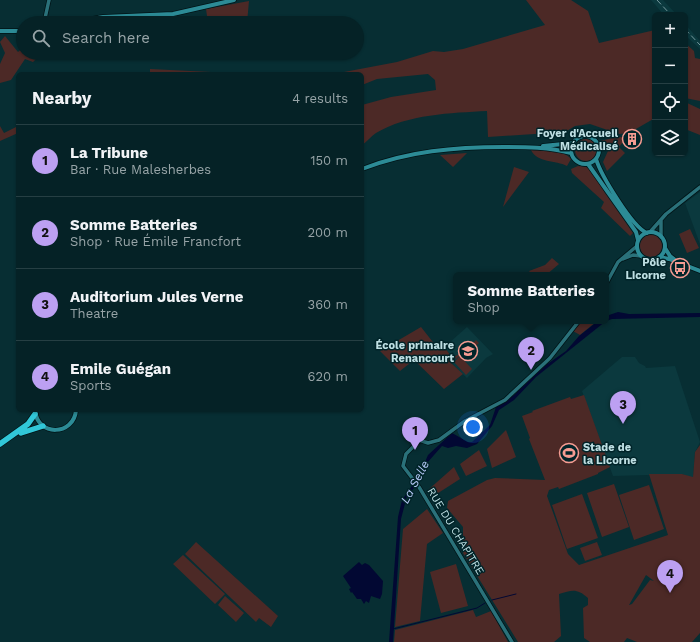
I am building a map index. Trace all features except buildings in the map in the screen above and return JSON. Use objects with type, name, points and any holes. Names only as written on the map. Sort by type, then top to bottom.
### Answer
[{"type":"highway","points":[[0,444],[15,435],[31,422],[35,412]]},
{"type":"highway","points":[[15,435],[35,427],[43,426]]},
{"type":"main road","points":[[126,16],[173,14],[234,0]]},
{"type":"main road","points":[[0,31],[16,31]]},
{"type":"main road","points":[[588,164],[596,159],[600,150],[593,138],[584,136],[576,139],[573,143],[571,153],[576,161],[588,164],[636,232],[638,240],[637,246],[641,256],[648,260],[659,257],[685,264]]},
{"type":"main road","points":[[364,168],[395,158],[445,149],[528,147],[573,143]]},
{"type":"main road","points":[[528,147],[571,153]]},
{"type":"main road","points":[[596,159],[611,188],[638,226],[649,233],[660,237],[670,256],[700,271]]},
{"type":"main road","points":[[638,240],[649,233]]},
{"type":"main road","points":[[659,257],[664,247]]},
{"type":"main road","points":[[35,412],[43,426],[54,431],[64,429],[72,423],[75,412]]},
{"type":"street","points":[[46,16],[49,0]]},
{"type":"street","points":[[649,233],[662,218],[700,187]]},
{"type":"street","points":[[660,237],[660,225],[662,218]]},
{"type":"street","points":[[609,279],[620,260],[637,246]]},
{"type":"street","points":[[620,260],[633,255],[641,256]]},
{"type":"street","name":"RUE DU CHAPITRE","points":[[512,642],[416,483],[405,471],[402,462],[416,444],[435,442],[443,439],[465,421],[505,400],[550,358],[576,324]]},
{"type":"shaded area","points":[[526,0],[571,0],[588,11],[599,43],[652,31],[652,120],[629,133],[619,134],[590,124],[575,126],[565,132],[488,137],[487,111],[444,114],[416,118],[388,127],[374,134],[364,144],[364,104],[391,97],[436,90],[435,80],[428,74],[377,79],[364,84],[364,72],[344,72],[397,62],[433,51],[444,52],[463,49],[545,25]]},
{"type":"shaded area","points":[[651,0],[663,0],[674,12],[661,12]]},
{"type":"shaded area","points":[[249,1],[248,16],[207,16],[206,9]]},
{"type":"shaded area","points":[[688,27],[700,41],[700,49],[688,38]]},
{"type":"shaded area","points":[[5,36],[16,50],[16,60],[24,60],[11,80],[0,83],[0,64],[5,53],[0,42]]},
{"type":"shaded area","points":[[688,46],[694,51],[695,58],[700,59],[700,101],[688,99]]},
{"type":"shaded area","points":[[150,69],[211,72],[150,72]]},
{"type":"shaded area","points":[[688,103],[700,109],[700,135],[688,130]]},
{"type":"shaded area","points":[[0,126],[4,133],[16,127],[16,134],[0,141]]},
{"type":"shaded area","points":[[617,137],[627,137],[619,147],[625,153],[607,171],[603,162],[608,151],[603,151],[600,141]]},
{"type":"shaded area","points":[[586,139],[594,142],[597,150],[594,158],[586,161],[578,158],[575,150],[578,142]]},
{"type":"shaded area","points":[[531,150],[558,152],[571,159],[567,166],[542,159]]},
{"type":"shaded area","points":[[467,153],[453,167],[440,155]]},
{"type":"shaded area","points":[[578,166],[586,167],[592,171],[605,193],[633,233],[630,236],[601,208],[604,202],[572,173],[571,169]]},
{"type":"shaded area","points":[[514,167],[529,172],[503,207]]},
{"type":"shaded area","points":[[700,192],[700,244],[685,203]]},
{"type":"shaded area","points":[[690,229],[699,248],[687,253],[679,234]]},
{"type":"shaded area","points":[[651,235],[659,238],[662,246],[659,254],[651,257],[643,254],[640,246],[643,238]]},
{"type":"shaded area","points":[[552,258],[559,264],[550,272],[529,271],[545,265]]},
{"type":"shaded area","points":[[579,324],[593,324],[580,335],[573,331]]},
{"type":"shaded area","points":[[421,327],[436,346],[440,342],[442,344],[454,360],[451,363],[463,374],[444,389],[414,360],[400,371],[380,351]]},
{"type":"shaded area","name":"École primaire Renancourt","points":[[467,327],[493,354],[486,358],[467,378],[451,363],[454,360],[442,344],[446,341],[449,343]]},
{"type":"shaded area","points":[[476,340],[479,343],[463,357],[460,355],[456,359],[452,354],[455,356],[463,353]]},
{"type":"shaded area","points":[[460,356],[472,369],[466,375],[454,362]]},
{"type":"shaded area","points":[[622,357],[635,357],[639,363],[646,368],[675,366],[700,442],[695,452],[693,478],[682,474],[613,476],[582,391]]},
{"type":"shaded area","points":[[584,395],[610,467],[598,474],[559,489],[558,487],[549,490],[547,496],[568,554],[579,565],[668,535],[649,474],[682,474],[693,477],[695,452],[700,445],[700,633],[692,642],[637,642],[627,638],[624,642],[590,642],[584,638],[583,608],[588,605],[588,598],[577,591],[574,591],[559,594],[561,636],[554,642],[518,642],[463,553],[463,527],[447,508],[448,501],[487,480],[495,478],[545,480],[522,416],[570,397],[571,399]],"holes":[[[646,575],[654,581],[650,580],[632,604],[629,605]]]},
{"type":"shaded area","points":[[506,430],[516,457],[492,468],[487,449]]},
{"type":"shaded area","points":[[479,450],[487,466],[466,476],[460,464]]},
{"type":"shaded area","points":[[454,467],[460,479],[432,497],[428,490]]},
{"type":"shaded area","points":[[614,484],[629,527],[602,537],[587,493]]},
{"type":"shaded area","points":[[649,485],[664,529],[634,540],[619,495]]},
{"type":"shaded area","points":[[582,494],[598,538],[567,549],[552,505]]},
{"type":"shaded area","points":[[427,509],[443,533],[427,544],[420,621],[395,627],[403,529]]},
{"type":"shaded area","points":[[196,542],[278,616],[271,627],[259,618],[256,622],[185,554]]},
{"type":"shaded area","points":[[597,542],[602,555],[585,561],[580,548]]},
{"type":"shaded area","points":[[183,555],[225,594],[215,604],[173,564]]},
{"type":"shaded area","points":[[456,564],[468,606],[441,613],[430,572]]},
{"type":"shaded area","points":[[225,596],[244,613],[236,622],[218,605]]},
{"type":"shaded area","points":[[473,610],[476,617],[491,611],[508,642],[394,642],[395,630]]},
{"type":"water","points":[[618,312],[629,314],[700,313],[700,317],[609,320],[609,315]]},
{"type":"water","points":[[594,324],[602,324],[536,377],[514,400],[499,410],[492,426],[477,444],[467,448],[456,446],[448,448],[442,446],[427,463],[419,483],[417,481],[428,455],[452,433],[468,442],[472,442],[490,425],[496,407],[514,395],[546,365],[566,351],[579,336]]},
{"type":"water","points":[[414,483],[416,486],[407,496],[401,519],[393,642],[389,642],[398,517],[402,500]]},
{"type":"water","points":[[359,562],[362,565],[365,563],[369,565],[383,581],[380,599],[371,596],[369,603],[366,601],[364,604],[361,599],[357,599],[352,592],[351,593],[349,589],[351,588],[343,576]]},
{"type":"waterway","points":[[492,600],[516,594]]},
{"type":"waterway","points":[[393,629],[477,608],[485,603]]},
{"type":"railway","points":[[657,0],[668,12]]},
{"type":"railway","points":[[688,32],[700,45]]},
{"type":"place","name":"Foyer d'Accueil Médicalisé","points":[[632,139]]},
{"type":"place","name":"Pôle Licorne","points":[[680,268]]},
{"type":"place","name":"École primaire Renancourt","points":[[468,351]]},
{"type":"place","name":"Somme Batteries","points":[[531,370]]},
{"type":"place","name":"Auditorium Jules Verne","points":[[623,424]]},
{"type":"place","name":"La Tribune","points":[[415,450]]},
{"type":"place","name":"Stade de la Licorne","points":[[569,453]]},
{"type":"place","name":"Emile Guégan","points":[[670,593]]},
{"type":"water label","name":"La Selle","points":[[415,482]]}]
